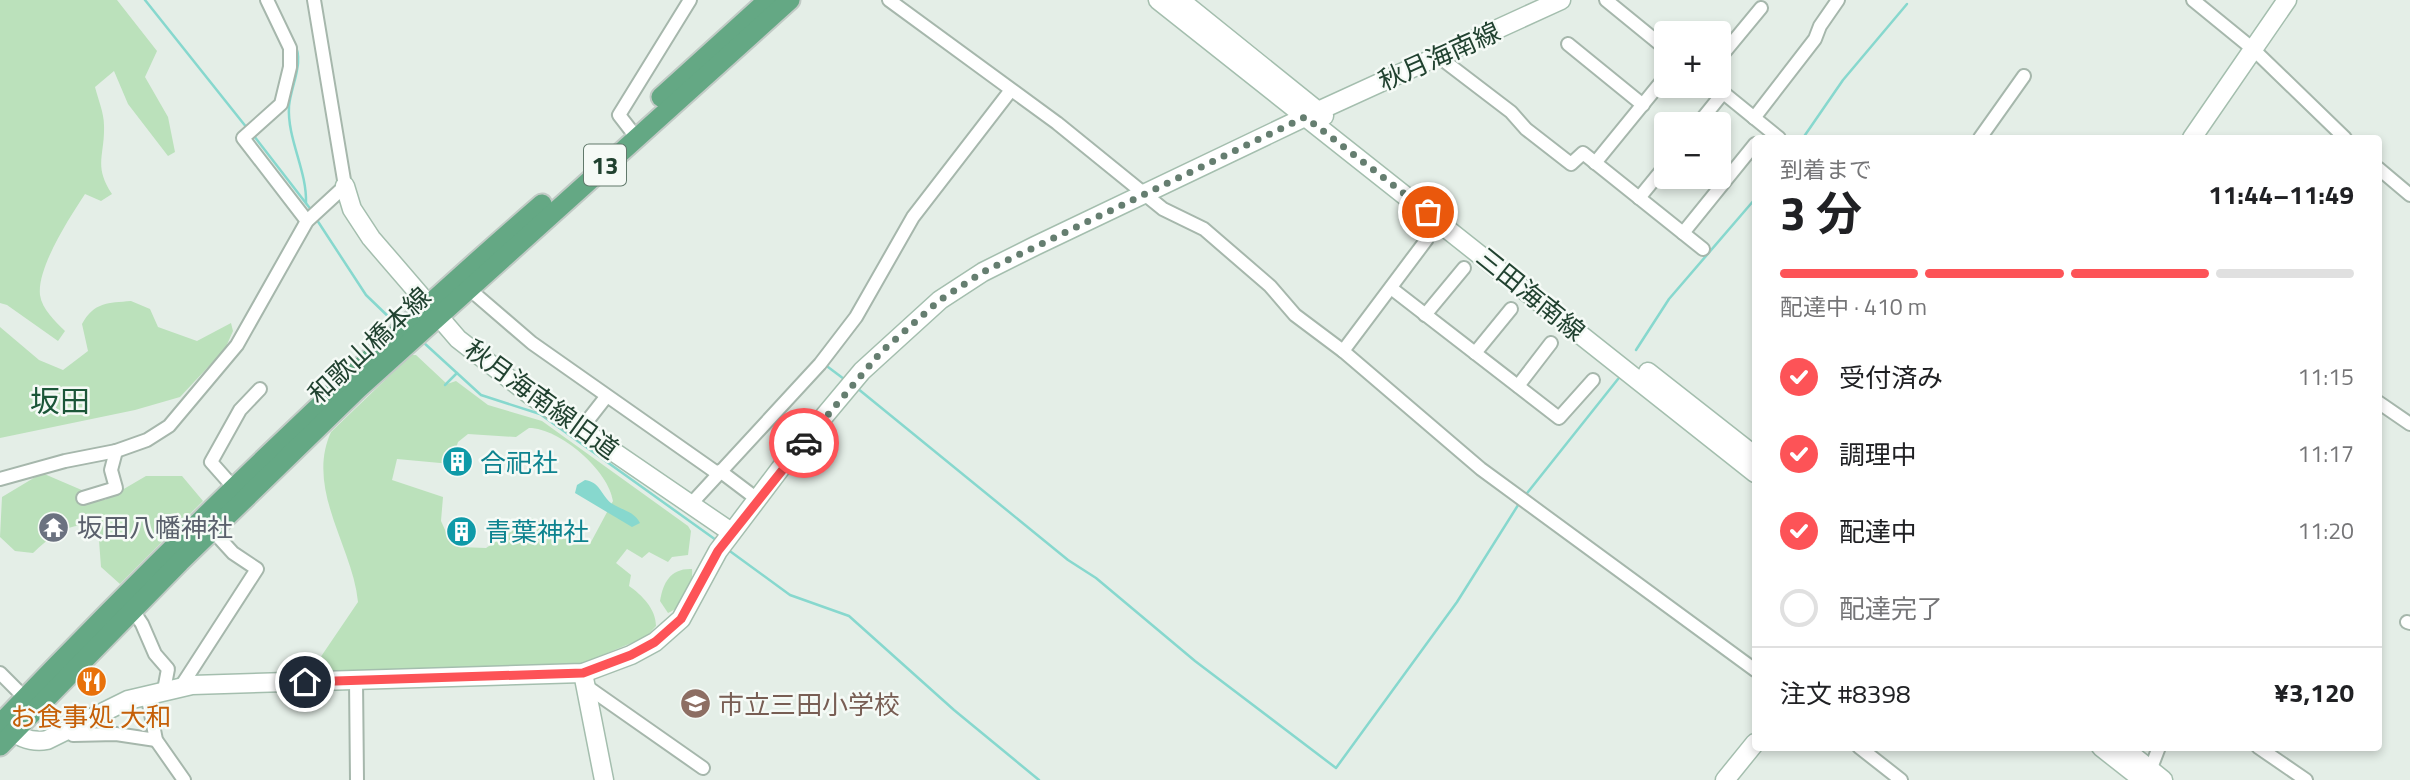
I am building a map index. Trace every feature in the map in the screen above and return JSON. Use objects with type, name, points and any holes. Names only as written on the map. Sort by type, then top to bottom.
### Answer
[{"type":"main road","name":"和歌山橋本線","points":[[432,310],[468,288],[768,0]]},
{"type":"main road","name":"和歌山橋本線","points":[[3,731],[234,488],[632,132],[790,0]]},
{"type":"main road","points":[[1158,0],[1311,114]]},
{"type":"main road","points":[[1180,0],[1311,114]]},
{"type":"main road","name":"秋月海南線","points":[[164,690],[356,680],[584,679],[631,655],[669,631],[681,619],[725,541],[757,499],[862,371],[940,300],[983,272],[1146,193],[1561,0]]},
{"type":"main road","points":[[2194,135],[2287,0]]},
{"type":"main road","name":"三田海南線","points":[[1311,114],[1752,454]]},
{"type":"main road","name":"三田海南線","points":[[1311,114],[1752,471]]},
{"type":"main road","name":"秋月海南線旧道","points":[[345,186],[352,209],[371,237],[432,310],[484,361],[690,505],[725,541]]},
{"type":"main road","name":"和歌山橋本線","points":[[30,703],[132,609],[406,334]]},
{"type":"main road","points":[[584,679],[604,780]]},
{"type":"main road","points":[[3,731],[36,742],[164,690]]},
{"type":"main road","points":[[1725,780],[1752,747]]},
{"type":"main road","points":[[2107,751],[2151,778]]},
{"type":"main road","points":[[2126,751],[2151,778]]},
{"type":"street","points":[[267,0],[290,48],[290,67],[281,104],[243,138],[308,219]]},
{"type":"street","name":"秋月海南線旧道","points":[[314,0],[345,186]]},
{"type":"street","points":[[632,132],[619,115],[690,0]]},
{"type":"street","points":[[889,0],[1011,90],[1146,193],[1163,209],[1204,229],[1270,286],[1295,315],[1343,351],[1481,468],[1752,668]]},
{"type":"street","points":[[1606,0],[1654,39]]},
{"type":"street","points":[[1754,118],[1815,39],[1820,26],[1839,0]]},
{"type":"street","points":[[2193,0],[2253,49],[2342,135]]},
{"type":"street","points":[[1731,44],[1761,8]]},
{"type":"street","points":[[1568,44],[1643,105]]},
{"type":"street","points":[[1439,57],[1511,112],[1526,129],[1571,164],[1583,153],[1703,249]]},
{"type":"street","points":[[1982,135],[2024,76]]},
{"type":"street","points":[[690,505],[719,472],[742,452],[820,364],[856,317],[913,217],[1011,90]]},
{"type":"street","points":[[1595,163],[1654,91]]},
{"type":"street","points":[[1730,98],[1754,118],[1763,133]]},
{"type":"street","points":[[1683,233],[1752,148]]},
{"type":"street","points":[[2382,171],[2410,195]]},
{"type":"street","points":[[1639,198],[1654,179]]},
{"type":"street","points":[[0,479],[65,461],[116,451],[147,440],[169,426],[237,345],[308,219],[345,186]]},
{"type":"street","points":[[1343,351],[1427,239]]},
{"type":"street","points":[[1425,315],[1464,268]]},
{"type":"street","points":[[468,288],[532,343],[757,499]]},
{"type":"street","points":[[1391,288],[1559,418],[1592,380]]},
{"type":"street","points":[[1475,353],[1511,309]]},
{"type":"street","points":[[1518,386],[1551,343]]},
{"type":"street","points":[[234,488],[211,462],[240,410],[260,389]]},
{"type":"street","points":[[581,429],[607,397]]},
{"type":"street","points":[[2382,405],[2410,424]]},
{"type":"street","points":[[83,498],[116,488],[111,470],[116,451]]},
{"type":"street","points":[[164,690],[257,569],[233,553],[212,530]]},
{"type":"street","points":[[132,609],[155,654],[168,669],[156,740],[184,780]]},
{"type":"street","points":[[0,673],[30,703]]},
{"type":"street","points":[[584,679],[703,768]]},
{"type":"street","points":[[356,680],[357,780]]},
{"type":"street","points":[[68,730],[73,735],[117,734],[156,740]]},
{"type":"street","points":[[1864,751],[1901,780]]},
{"type":"street","points":[[2151,778],[2159,751]]},
{"type":"street","points":[[2264,751],[2306,780]]},
{"type":"green space","points":[[0,0],[117,0],[157,51],[145,77],[168,117],[175,152],[168,156],[128,104],[114,71],[95,87],[104,120],[101,168],[112,194],[101,201],[85,194],[49,257],[40,284],[40,295],[43,305],[65,331],[58,341],[7,305],[0,303]]},
{"type":"green space","points":[[131,301],[150,309],[158,327],[197,341],[231,323],[233,331],[225,349],[180,397],[135,410],[0,438],[0,327],[39,360],[63,370],[88,351],[82,324],[91,311],[109,303]]},
{"type":"green space","points":[[411,355],[416,355],[447,384],[456,381],[488,405],[542,421],[688,526],[691,531],[688,555],[672,557],[668,562],[649,552],[642,558],[627,549],[616,563],[631,575],[629,586],[647,603],[654,614],[656,626],[646,637],[576,666],[319,675],[318,661],[358,602],[348,560],[327,496],[324,453],[331,432]],"holes":[[[529,428],[555,435],[581,453],[610,489],[613,501],[591,542],[587,544],[532,518],[486,548],[460,547],[450,541],[441,521],[443,497],[392,480],[397,459],[451,464],[458,442],[468,434],[516,437]]]},
{"type":"green space","points":[[42,473],[105,500],[146,476],[182,476],[203,501],[120,584],[101,567],[98,527],[71,527],[55,535],[33,553],[15,551],[0,537],[2,497]]},
{"type":"green space","points":[[692,569],[686,595],[678,606],[668,613],[660,601],[666,582],[679,571]]},
{"type":"water","points":[[585,480],[594,483],[611,503],[631,513],[640,523],[632,527],[575,493],[577,485]]},
{"type":"waterway","points":[[145,0],[247,128]]},
{"type":"waterway","points":[[1805,135],[1843,80],[1907,4]]},
{"type":"waterway","points":[[294,42],[298,66],[290,98],[289,118],[306,203]]},
{"type":"waterway","points":[[254,136],[312,211]]},
{"type":"waterway","points":[[1636,350],[1669,299],[1752,202]]},
{"type":"waterway","points":[[315,217],[366,295],[395,323]]},
{"type":"waterway","points":[[423,342],[481,395],[540,414],[716,540]]},
{"type":"waterway","points":[[824,364],[844,379]]},
{"type":"waterway","points":[[445,385],[457,373]]},
{"type":"waterway","points":[[1524,497],[1618,379]]},
{"type":"waterway","points":[[857,388],[1068,560],[1096,578],[1195,661],[1336,768],[1457,602],[1520,502]]},
{"type":"waterway","points":[[727,549],[790,595],[849,616],[954,710],[1039,780]]},
{"type":"way so far","points":[[804,443],[862,371],[881,352],[940,300],[983,272],[1305,117],[1428,212]]},
{"type":"place","name":"合祀社","points":[[457,462]]},
{"type":"place","name":"坂田八幡神社","points":[[54,527]]},
{"type":"place","name":"青葉神社","points":[[462,531]]},
{"type":"place","name":"お食事処 大和","points":[[91,681]]},
{"type":"place","name":"市立三田小学校","points":[[695,704]]},
{"type":"district","name":"坂田","points":[[60,401]]},
{"type":"route","points":[[305,682],[583,673],[599,670],[631,655],[655,642],[681,619],[697,594],[710,564],[731,532],[804,443]]}]
